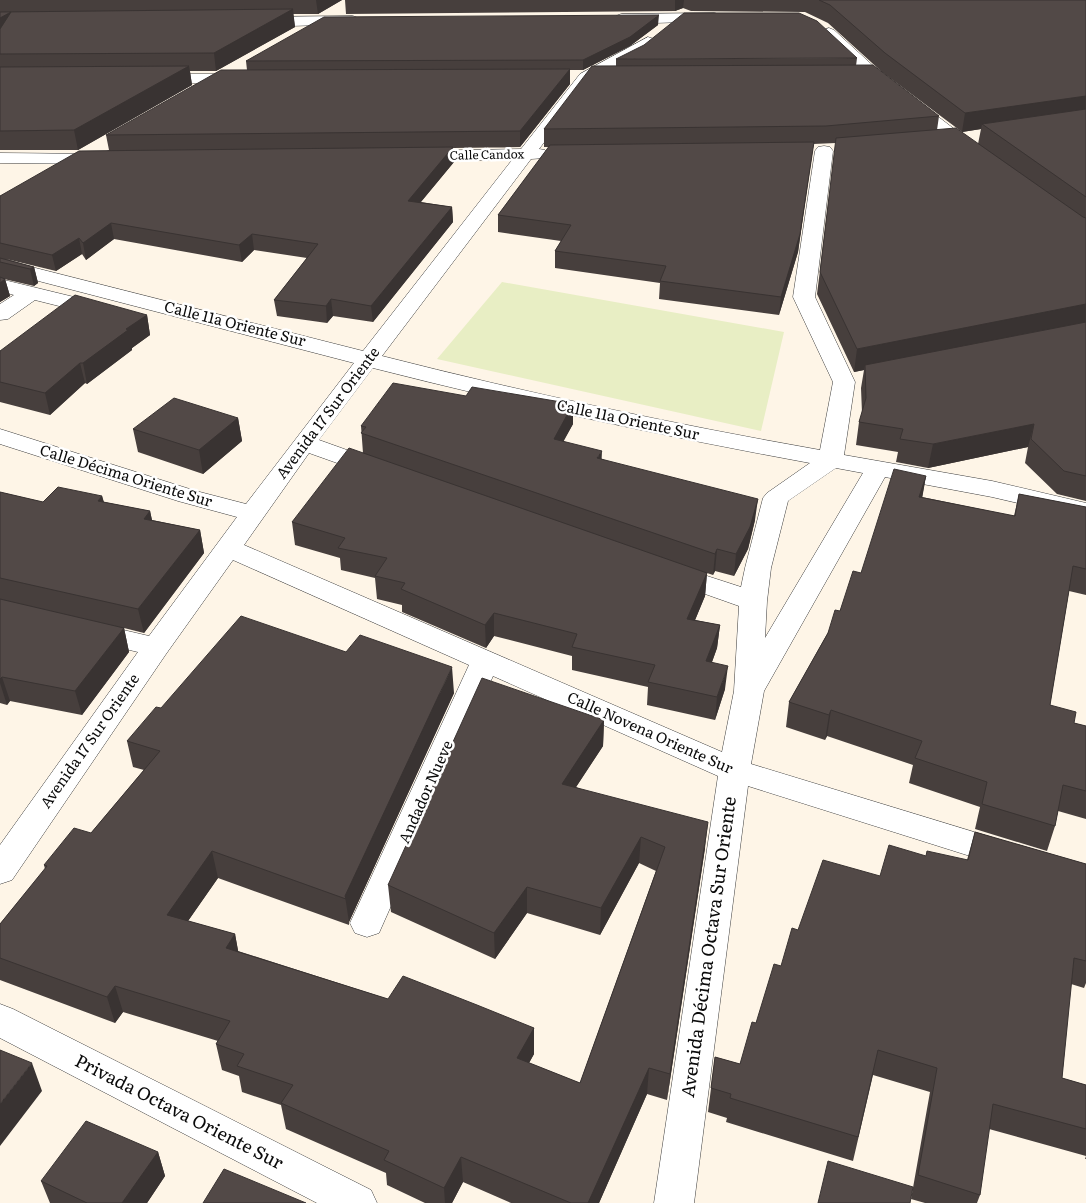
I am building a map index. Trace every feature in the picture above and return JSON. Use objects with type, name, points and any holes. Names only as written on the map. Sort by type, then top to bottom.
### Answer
[{"type":"street","points":[[294,36],[350,4]]},
{"type":"street","name":"Avenida 17 Sur Oriente","points":[[0,871],[156,647],[304,443],[586,77],[637,50],[697,5]]},
{"type":"street","points":[[609,19],[734,18]]},
{"type":"street","points":[[240,22],[370,21]]},
{"type":"street","points":[[814,24],[822,27],[875,76],[989,163]]},
{"type":"street","points":[[194,93],[244,65]]},
{"type":"street","points":[[855,76],[875,76]]},
{"type":"street","points":[[566,77],[616,77]]},
{"type":"street","points":[[139,79],[258,79]]},
{"type":"street","points":[[929,143],[985,136]]},
{"type":"street","points":[[55,172],[103,145]]},
{"type":"street","points":[[824,151],[804,297],[853,380],[831,460]]},
{"type":"street","name":"Calle Candox","points":[[397,156],[556,154]]},
{"type":"street","points":[[0,158],[118,159]]},
{"type":"street","name":"Calle 11a Oriente Sur","points":[[0,265],[448,380],[679,432],[992,489],[1086,511]]},
{"type":"street","points":[[0,285],[144,321],[175,322],[210,318]]},
{"type":"street","points":[[0,314],[31,293]]},
{"type":"street","name":"Calle Décima Oriente Sur","points":[[0,436],[187,496],[253,514]]},
{"type":"street","points":[[304,443],[397,476]]},
{"type":"street","name":"Avenida Décima Octava Sur Oriente","points":[[674,1203],[734,770],[749,691],[753,602],[758,568],[776,498],[831,460]]},
{"type":"street","name":"Avenida Décima Octava Sur Oriente","points":[[749,691],[878,468]]},
{"type":"street","name":"Calle Novena Oriente Sur","points":[[228,548],[734,770],[1038,864]]},
{"type":"street","points":[[650,565],[753,602]]},
{"type":"street","points":[[68,626],[156,647]]},
{"type":"street","name":"Andador Nueve","points":[[367,923],[485,660]]},
{"type":"street","name":"Privada Octava Oriente Sur","points":[[0,1020],[357,1203]]},
{"type":"green space","points":[[502,282],[784,332],[761,431],[437,359]]},
{"type":"building","points":[[819,0],[1086,0],[1086,96],[965,113],[885,53],[830,5]]},
{"type":"building","points":[[293,9],[214,53],[0,54],[0,29],[11,12],[0,18],[0,12]]},
{"type":"building","points":[[684,13],[799,13],[817,21],[857,58],[616,59],[644,45]]},
{"type":"building","points":[[659,15],[630,37],[583,60],[246,61],[324,17]]},
{"type":"building","points":[[873,65],[939,116],[826,126],[544,129],[592,66]]},
{"type":"building","points":[[189,66],[74,130],[0,131],[0,67]]},
{"type":"building","points":[[570,69],[520,131],[106,135],[221,70]]},
{"type":"building","points":[[1086,109],[1086,197],[982,124]]},
{"type":"building","points":[[956,128],[1086,218],[1086,304],[857,349],[820,272],[836,138]]},
{"type":"building","points":[[814,142],[800,234],[781,297],[660,281],[666,266],[555,251],[571,225],[498,215],[550,145]]},
{"type":"building","points":[[453,147],[408,201],[452,207],[371,306],[331,299],[326,306],[274,300],[318,244],[252,234],[239,245],[111,223],[83,243],[79,238],[52,255],[0,243],[0,196],[79,151]]},
{"type":"building","points":[[0,258],[34,267],[30,269],[0,262]]},
{"type":"building","points":[[75,295],[147,315],[83,363],[80,363],[45,393],[0,382],[0,351]]},
{"type":"building","points":[[1086,322],[1086,476],[1064,471],[1031,439],[1034,424],[933,444],[900,439],[903,429],[859,422],[866,398],[865,365]]},
{"type":"building","points":[[393,383],[466,396],[472,387],[573,404],[554,439],[602,451],[597,458],[758,499],[750,527],[736,554],[717,549],[715,554],[361,433],[366,427],[361,426]]},
{"type":"building","points":[[174,398],[238,418],[199,450],[133,429]]},
{"type":"building","points":[[349,448],[707,573],[687,619],[720,625],[706,661],[728,666],[717,697],[648,682],[655,665],[572,647],[577,634],[494,613],[485,625],[401,589],[405,583],[375,576],[387,558],[338,548],[345,538],[292,522]]},
{"type":"building","points":[[894,469],[926,476],[919,497],[1015,516],[1019,494],[1086,507],[1086,569],[1073,566],[1050,705],[1076,712],[1074,723],[1086,726],[1086,791],[1063,785],[1055,826],[982,804],[987,782],[915,758],[922,741],[831,710],[829,715],[789,702],[828,633],[835,610],[840,611],[853,571],[861,573]]},
{"type":"building","points":[[58,487],[102,496],[98,501],[150,511],[144,519],[200,530],[138,609],[0,578],[0,492],[43,502]]},
{"type":"building","points":[[0,599],[124,628],[75,691],[2,677],[0,679]]},
{"type":"building","points":[[241,616],[346,652],[360,635],[452,667],[345,896],[346,899],[212,851],[167,915],[235,934],[226,948],[388,999],[403,976],[534,1028],[517,1058],[580,1083],[665,847],[641,837],[601,908],[527,887],[494,933],[388,885],[482,678],[604,720],[562,784],[708,822],[670,1074],[649,1068],[588,1203],[571,1203],[461,1157],[444,1188],[384,1160],[389,1151],[281,1103],[293,1085],[237,1066],[244,1054],[216,1044],[230,1021],[115,986],[107,997],[0,958],[0,924],[47,866],[44,865],[74,828],[91,833],[160,751],[127,741],[156,707],[161,708]]},
{"type":"building","points":[[975,832],[1086,864],[1086,961],[1074,958],[1062,1078],[1086,1085],[1086,1129],[993,1104],[980,1195],[918,1175],[937,1068],[878,1050],[858,1137],[730,1098],[731,1094],[711,1088],[715,1057],[740,1064],[752,1022],[756,1023],[774,964],[781,966],[792,928],[798,930],[823,860],[880,876],[889,845],[926,856],[927,851],[968,860]]},
{"type":"building","points":[[0,1050],[32,1063],[0,1104]]},
{"type":"building","points":[[86,1121],[158,1152],[122,1203],[87,1203],[41,1181]]},
{"type":"building","points":[[828,1161],[913,1187],[910,1203],[818,1203]]},
{"type":"building","points":[[224,1169],[306,1203],[203,1203]]}]
